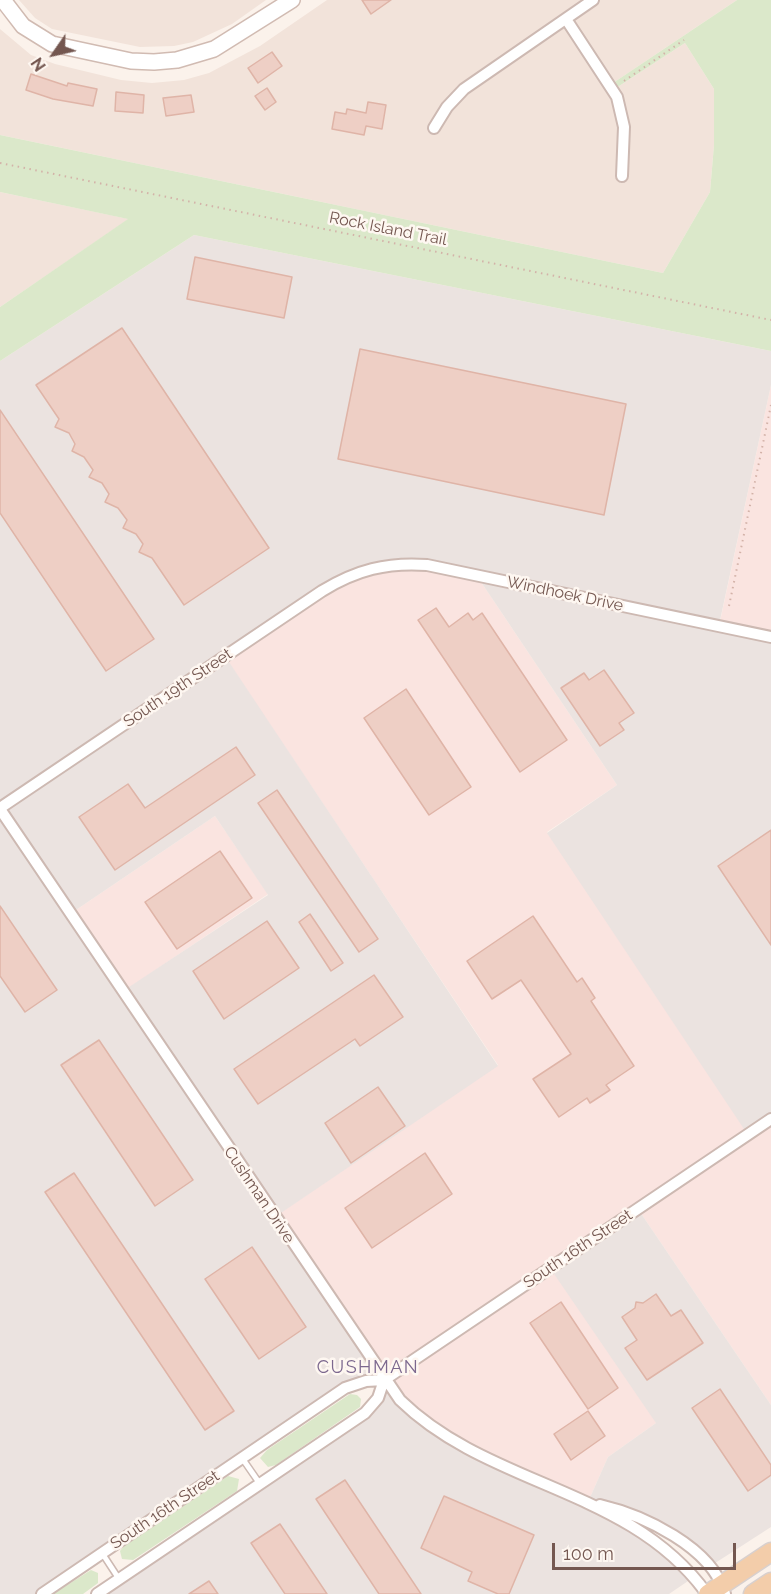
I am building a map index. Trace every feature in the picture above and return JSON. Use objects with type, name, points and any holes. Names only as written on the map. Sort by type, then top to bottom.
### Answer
[{"type":"main road","points":[[716,1592],[771,1552]]},
{"type":"main road","points":[[753,1594],[771,1582]]},
{"type":"street","points":[[2,1],[23,26],[52,44],[131,61],[154,62],[177,60],[214,49],[292,0]]},
{"type":"street","points":[[434,128],[447,107],[464,89],[593,0]]},
{"type":"street","points":[[566,19],[617,97],[624,127],[622,176]]},
{"type":"street","name":"Windhoek Drive","points":[[358,572],[385,565],[427,565],[771,637]]},
{"type":"street","name":"South 19th Street","points":[[0,809],[322,591],[358,572]]},
{"type":"street","name":"Cushman Drive","points":[[0,809],[384,1380],[419,1419],[459,1446],[588,1502],[664,1547],[716,1592]]},
{"type":"street","name":"South 16th Street","points":[[42,1594],[345,1388],[366,1381],[384,1380],[771,1119]]},
{"type":"street","name":"South 16th Street","points":[[97,1594],[365,1413],[378,1398],[384,1380]]},
{"type":"street","name":"Cushman Drive","points":[[588,1502],[624,1510],[670,1532],[709,1567],[716,1592]]},
{"type":"lane","points":[[242,1458],[260,1484]]},
{"type":"lane","points":[[102,1553],[120,1579]]},
{"type":"path","points":[[624,81],[684,40]]},
{"type":"path","name":"Rock Island Trail","points":[[0,163],[771,320]]},
{"type":"path","points":[[729,606],[771,405]]},
{"type":"shaded area","points":[[19,0],[266,0],[232,24],[193,42],[174,46],[140,47],[52,29],[35,18]]},
{"type":"shaded area","points":[[327,0],[737,0],[610,85],[613,90],[685,43],[714,89],[714,145],[710,192],[663,273],[0,135],[0,29],[31,55],[55,64],[121,80],[152,83],[184,80],[209,73],[260,46]]},
{"type":"shaded area","points":[[0,192],[129,219],[0,307]]},
{"type":"shaded area","points":[[194,235],[771,351],[771,385],[719,625],[771,637],[771,1119],[748,1135],[547,833],[617,785],[477,576],[427,565],[363,570],[225,656],[498,1066],[275,1217],[384,1380],[366,1381],[42,1594],[0,1594],[0,361]],"holes":[[[215,816],[268,895],[123,991],[70,914]]]},
{"type":"shaded area","points":[[771,385],[771,637],[719,626]]},
{"type":"shaded area","points":[[385,565],[477,576],[617,785],[547,832],[771,1119],[771,1405],[638,1209],[656,1423],[608,1457],[588,1502],[459,1446],[419,1419],[274,1217],[498,1065],[224,656],[322,591]]},
{"type":"shaded area","points":[[215,816],[268,894],[123,992],[70,914]]},
{"type":"shaded area","points":[[638,1209],[771,1405],[771,1527],[709,1567],[670,1532],[591,1503],[650,1537],[694,1577],[669,1594],[97,1594],[365,1413],[384,1380],[437,1432],[588,1502],[608,1457],[656,1423],[550,1268]]},
{"type":"green space","points":[[737,0],[771,0],[771,351],[194,235],[0,361],[0,307],[128,219],[0,192],[0,135],[663,273],[710,192],[714,145],[714,89],[685,43],[613,90],[610,85]]},
{"type":"green space","points":[[350,1394],[357,1395],[361,1399],[360,1407],[276,1465],[268,1467],[260,1458],[267,1450]]},
{"type":"green space","points":[[228,1476],[239,1479],[237,1491],[133,1560],[122,1559],[120,1551],[124,1546]]},
{"type":"green space","points":[[91,1570],[98,1573],[98,1583],[83,1594],[53,1594]]},
{"type":"building","points":[[362,0],[391,0],[371,14]]},
{"type":"building","points":[[272,52],[282,66],[258,83],[248,68]]},
{"type":"building","points":[[31,74],[67,86],[68,83],[97,89],[93,106],[53,99],[26,90]]},
{"type":"building","points":[[267,88],[276,102],[265,110],[255,96]]},
{"type":"building","points":[[116,92],[144,95],[143,113],[115,111]]},
{"type":"building","points":[[191,95],[194,112],[166,116],[163,98]]},
{"type":"building","points":[[368,102],[386,105],[382,129],[366,126],[364,135],[332,129],[335,112],[346,114],[347,109],[366,113]]},
{"type":"building","points":[[195,257],[292,277],[284,318],[187,299]]},
{"type":"building","points":[[122,328],[269,548],[184,605],[152,558],[139,552],[143,544],[136,534],[123,528],[127,520],[118,508],[105,502],[109,494],[102,483],[89,477],[93,470],[84,457],[72,451],[75,444],[69,433],[55,427],[59,419],[36,385]]},
{"type":"building","points":[[360,349],[626,404],[604,515],[338,459]]},
{"type":"building","points":[[0,410],[154,639],[106,671],[0,513]]},
{"type":"building","points":[[436,608],[449,627],[468,613],[473,620],[482,613],[567,740],[520,772],[418,620]]},
{"type":"building","points":[[604,670],[634,713],[619,723],[624,730],[600,746],[561,688],[584,673],[589,680]]},
{"type":"building","points":[[406,689],[471,787],[429,815],[364,718]]},
{"type":"building","points":[[236,747],[255,775],[115,870],[79,817],[128,784],[145,808]]},
{"type":"building","points":[[277,790],[378,939],[359,952],[258,803]]},
{"type":"building","points":[[771,830],[771,945],[718,866]]},
{"type":"building","points":[[220,851],[252,898],[177,949],[145,902]]},
{"type":"building","points":[[0,906],[57,990],[25,1012],[0,976]]},
{"type":"building","points":[[310,914],[343,963],[331,971],[299,922]]},
{"type":"building","points":[[533,916],[577,982],[582,978],[595,998],[591,1001],[634,1066],[606,1085],[610,1090],[590,1103],[587,1098],[559,1117],[533,1079],[571,1054],[521,980],[492,999],[467,961]]},
{"type":"building","points":[[267,921],[299,968],[224,1019],[193,971]]},
{"type":"building","points":[[374,975],[403,1017],[360,1046],[355,1039],[258,1104],[234,1069]]},
{"type":"building","points":[[99,1040],[193,1180],[155,1206],[61,1065]]},
{"type":"building","points":[[378,1087],[405,1126],[351,1163],[325,1123]]},
{"type":"building","points":[[425,1153],[452,1194],[372,1248],[345,1208]]},
{"type":"building","points":[[74,1173],[234,1411],[205,1430],[45,1192]]},
{"type":"building","points":[[252,1247],[306,1327],[259,1359],[205,1279]]},
{"type":"building","points":[[656,1294],[671,1316],[681,1310],[703,1343],[647,1380],[625,1348],[637,1340],[622,1317],[635,1308],[636,1302],[643,1303]]},
{"type":"building","points":[[561,1302],[618,1388],[588,1409],[530,1323]]},
{"type":"building","points":[[720,1389],[771,1465],[771,1475],[748,1491],[692,1408]]},
{"type":"building","points":[[588,1411],[605,1436],[571,1460],[554,1434]]},
{"type":"building","points":[[345,1480],[421,1594],[379,1594],[316,1499]]},
{"type":"building","points":[[444,1496],[534,1535],[509,1594],[498,1594],[468,1581],[472,1572],[421,1548]]},
{"type":"building","points":[[280,1524],[327,1594],[285,1594],[251,1543]]},
{"type":"building","points":[[209,1581],[218,1594],[189,1594]]},
{"type":"district","name":"CUSHMAN","points":[[368,1368]]}]
